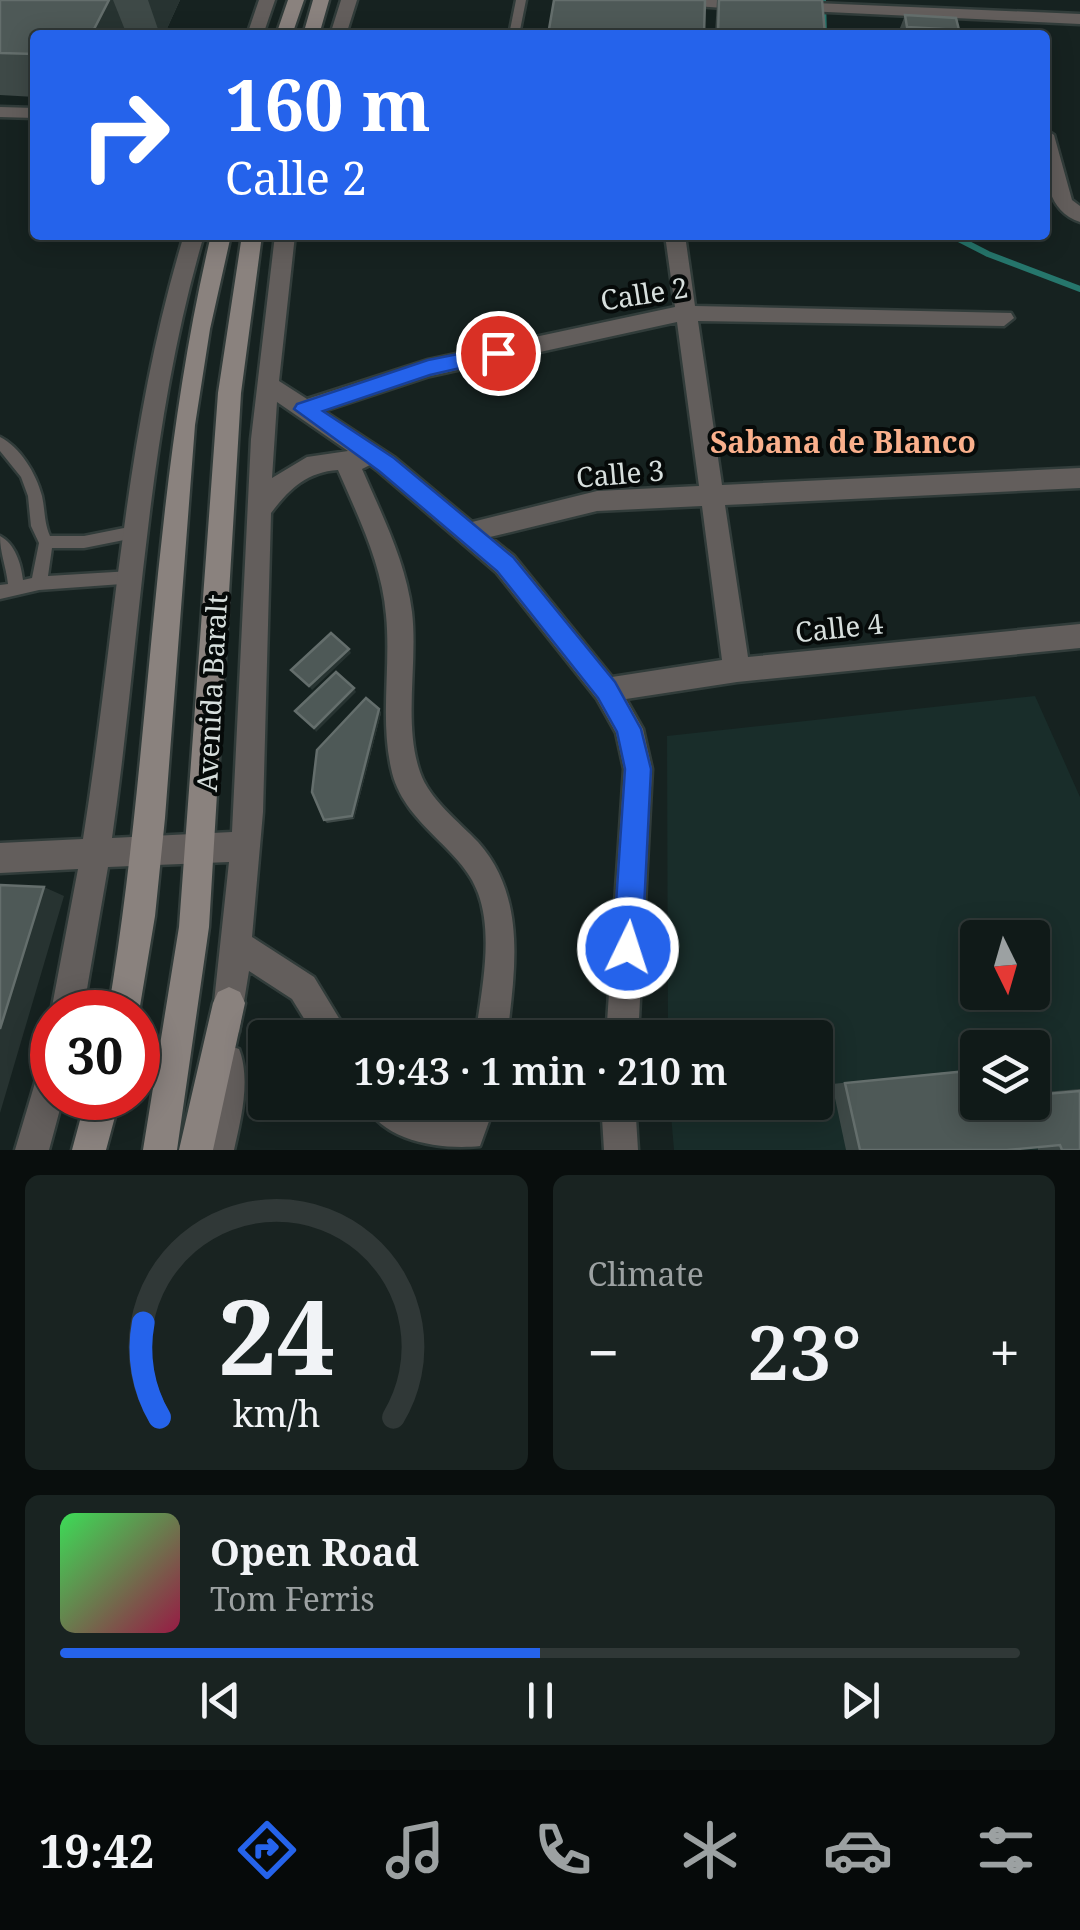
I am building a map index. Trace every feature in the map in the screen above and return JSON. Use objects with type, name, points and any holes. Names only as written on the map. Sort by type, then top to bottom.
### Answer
[{"type":"main road","points":[[286,30],[296,0]]},
{"type":"main road","points":[[312,30],[321,0]]},
{"type":"main road","name":"Avenida Baralt","points":[[128,990],[150,851],[178,494],[210,274],[220,240]]},
{"type":"main road","name":"Avenida Baralt","points":[[160,1150],[174,1084],[201,848],[227,405],[251,240]]},
{"type":"main road","points":[[196,1150],[228,1003]]},
{"type":"main road","points":[[90,1150],[98,1120]]},
{"type":"street","points":[[257,30],[267,0]]},
{"type":"street","points":[[339,30],[348,0]]},
{"type":"street","points":[[682,0],[878,11],[1009,8],[1080,19]]},
{"type":"street","points":[[0,112],[30,113]]},
{"type":"street","points":[[1050,154],[1063,203],[1080,216]]},
{"type":"street","points":[[71,990],[95,854],[134,532],[174,305],[193,240]]},
{"type":"street","name":"Avenida Baralt","points":[[218,1150],[224,1114],[228,1003],[247,846],[266,384],[284,240]]},
{"type":"street","points":[[677,240],[737,670]]},
{"type":"street","name":"Calle 2","points":[[304,409],[428,368],[688,314],[1004,318]]},
{"type":"street","points":[[266,384],[386,464],[505,564],[606,690],[629,729],[638,769],[623,1020]]},
{"type":"street","points":[[261,509],[294,470],[346,460],[386,464]]},
{"type":"street","points":[[346,460],[379,538],[399,608],[406,776],[462,852],[487,878],[496,902],[498,948],[492,1020]]},
{"type":"street","name":"Calle 3","points":[[468,533],[532,514],[596,502],[1080,478]]},
{"type":"street","name":"Calle 4","points":[[606,690],[737,670],[1080,636]]},
{"type":"street","points":[[0,858],[247,846]]},
{"type":"street","points":[[235,944],[302,988],[323,1020]]},
{"type":"street","points":[[32,1150],[40,1120]]},
{"type":"street","points":[[401,1120],[444,1139],[468,1134],[473,1120]]},
{"type":"street","points":[[620,1120],[622,1150]]},
{"type":"lane","points":[[515,30],[521,0]]},
{"type":"lane","points":[[0,442],[23,465],[35,496],[39,533],[46,542],[39,584]]},
{"type":"lane","points":[[46,542],[84,542],[134,532]]},
{"type":"lane","points":[[0,542],[13,563],[8,590],[131,578]]},
{"type":"shaded area","points":[[1035,696],[1080,797],[1080,1150],[674,1150],[671,1120],[833,1120],[833,1020],[668,1020],[667,736]]},
{"type":"building","points":[[0,0],[109,0],[94,30],[30,30],[30,54],[0,53]]},
{"type":"building","points":[[554,0],[705,0],[704,30],[549,30]]},
{"type":"building","points":[[719,0],[822,0],[825,30],[718,30]]},
{"type":"building","points":[[905,15],[956,18],[959,30],[907,27]]},
{"type":"building","points":[[331,633],[349,649],[309,686],[291,670]]},
{"type":"building","points":[[336,672],[354,688],[314,728],[295,711]]},
{"type":"building","points":[[366,698],[379,709],[352,816],[324,820],[312,792],[317,750]]},
{"type":"building","points":[[0,885],[44,887],[0,1029]]},
{"type":"building","points":[[960,1072],[960,1120],[1050,1120],[1050,1094],[1080,1091],[1080,1150],[1062,1150],[1060,1145],[1007,1150],[860,1150],[845,1083]]},
{"type":"waterway","points":[[823,0],[824,30]]},
{"type":"waterway","points":[[961,240],[1080,289]]},
{"type":"district","name":"Sabana de Blanco","points":[[843,441]]},
{"type":"route","points":[[498,353],[428,368],[304,409],[386,464],[505,564],[606,690],[629,729],[638,769],[628,948]]}]
